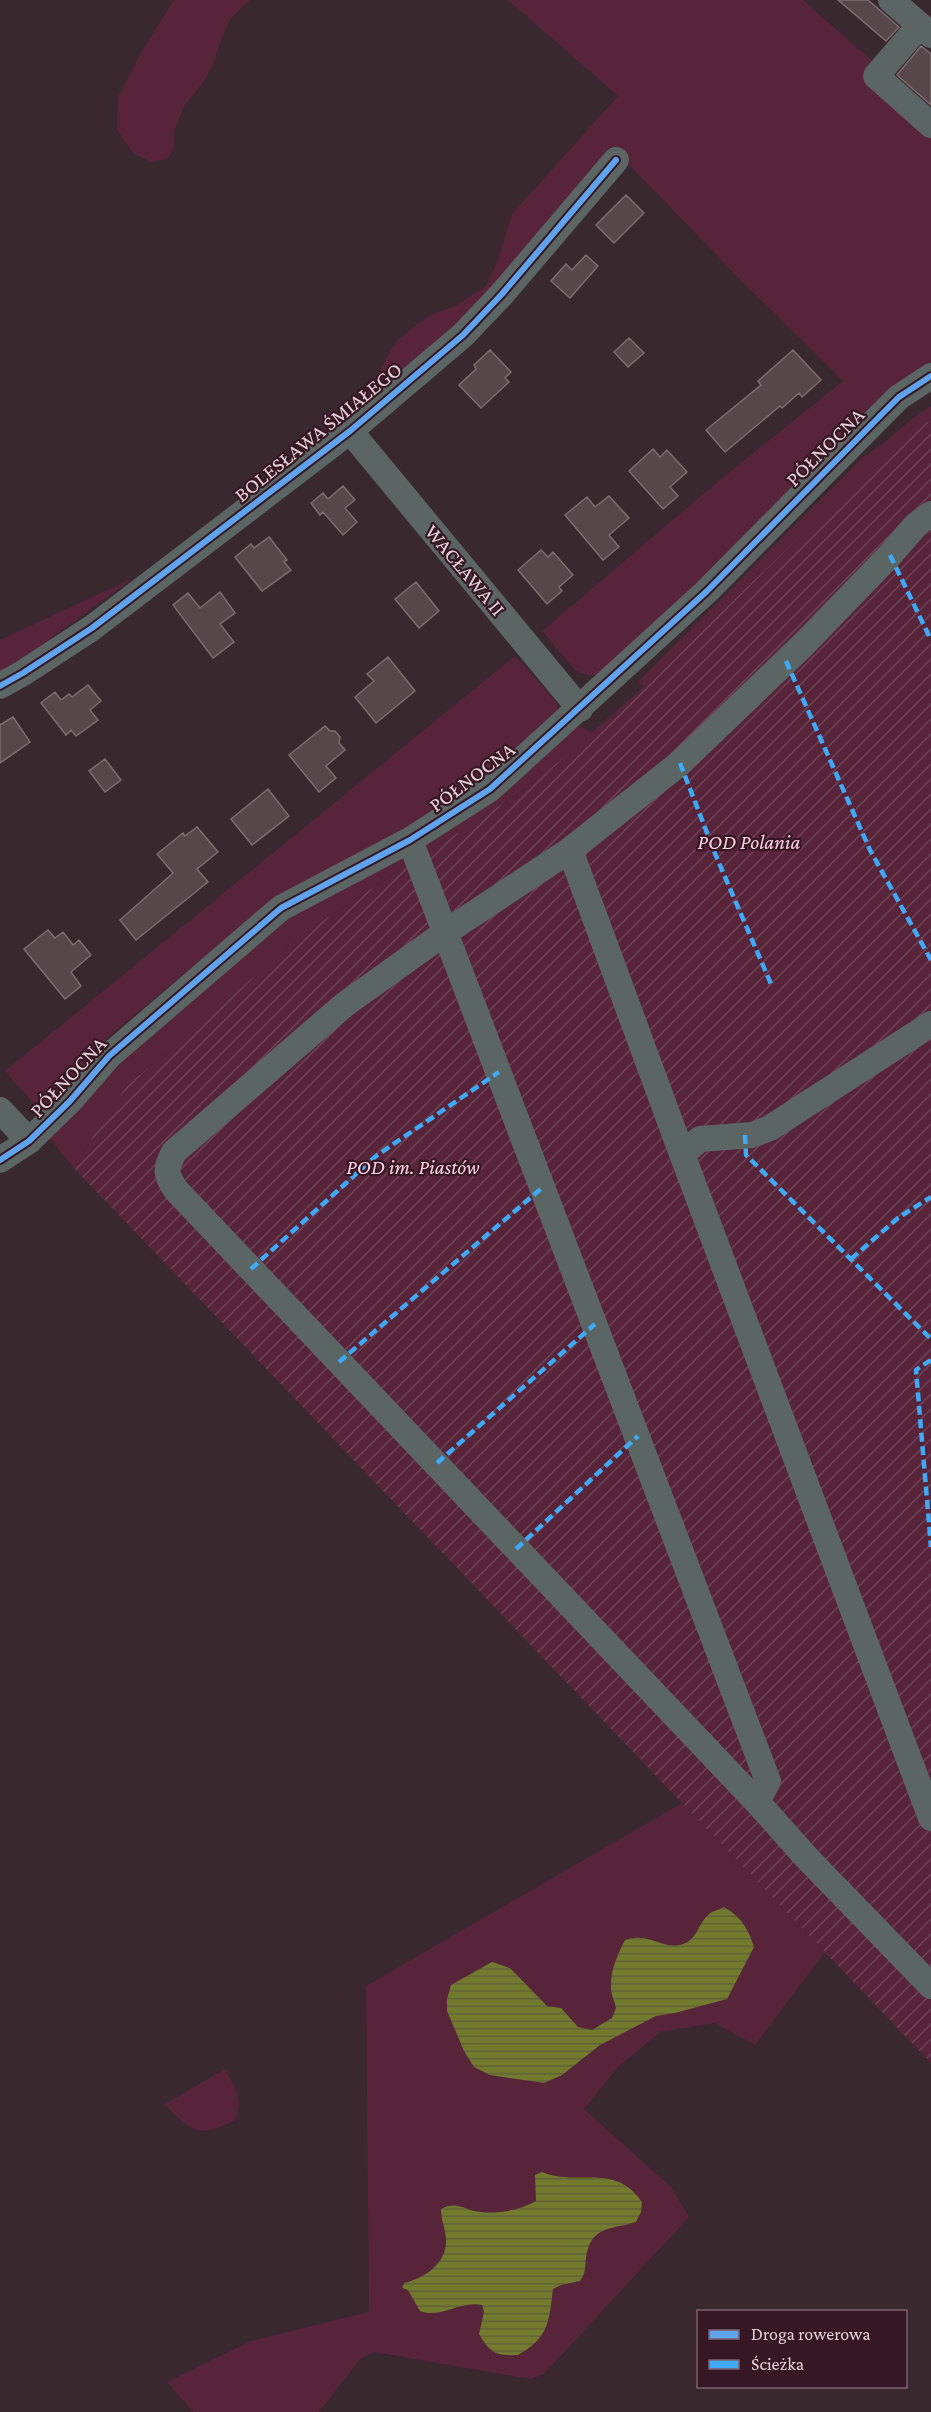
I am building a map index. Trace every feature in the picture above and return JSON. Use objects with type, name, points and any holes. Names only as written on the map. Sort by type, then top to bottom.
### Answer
[{"type":"street","points":[[891,0],[927,29],[876,76],[931,125]]},
{"type":"street","name":"BOLESŁAWA ŚMIAŁEGO","points":[[0,686],[92,628],[350,431],[463,334],[502,294],[616,160]]},
{"type":"street","name":"PÓŁNOCNA","points":[[0,1160],[29,1141],[70,1101],[109,1056],[281,908],[410,840],[490,789],[707,591],[899,398],[931,375]]},
{"type":"street","name":"WACŁAWA II","points":[[350,431],[580,709]]},
{"type":"street","points":[[931,514],[916,525],[804,644],[680,763],[570,850],[446,932],[344,1005],[174,1152],[167,1167],[168,1177],[176,1190],[758,1802],[807,1858],[931,1986]]},
{"type":"street","points":[[410,840],[768,1781],[758,1802]]},
{"type":"street","points":[[570,850],[931,1818]]},
{"type":"street","points":[[682,1154],[700,1139],[752,1135],[770,1128],[931,1024]]},
{"type":"street","points":[[0,1110],[29,1141]]},
{"type":"street","points":[[905,1750],[931,1757]]},
{"type":"green space","points":[[174,0],[250,0],[231,18],[213,65],[202,84],[184,106],[174,131],[174,147],[168,159],[151,162],[133,153],[117,130],[118,97],[143,49]]},
{"type":"green space","points":[[508,0],[803,0],[879,67],[931,134],[931,362],[912,375],[696,588],[607,671],[591,676],[576,671],[542,631],[721,479],[843,381],[611,146],[485,298],[441,340],[344,418],[371,386],[396,341],[430,315],[455,306],[486,286],[498,260],[512,214],[618,96]]},
{"type":"green space","points":[[931,406],[931,421],[916,424],[644,687],[638,682],[863,457]]},
{"type":"green space","points":[[931,421],[931,2063],[73,1167],[126,1087],[310,929],[533,784],[644,687],[916,424]]},
{"type":"green space","points":[[133,578],[16,664],[0,672],[0,640]]},
{"type":"green space","points":[[515,656],[557,703],[558,714],[478,784],[404,830],[271,902],[110,1035],[64,1092],[48,1102],[32,1102],[5,1071]]},
{"type":"green space","points":[[578,725],[592,733],[533,784],[426,854],[423,843]]},
{"type":"green space","points":[[401,855],[411,863],[310,929],[126,1087],[73,1167],[47,1135],[109,1068],[282,919]]},
{"type":"green space","points":[[682,1803],[825,1952],[755,2045],[715,2023],[660,2032],[618,2067],[584,2109],[671,2187],[689,2217],[544,2374],[531,2379],[374,2352],[361,2358],[319,2412],[193,2412],[167,2382],[251,2341],[369,2312],[366,1986]]},
{"type":"green space","points":[[225,2069],[235,2088],[238,2100],[238,2113],[235,2120],[213,2129],[196,2130],[182,2121],[165,2104]]},
{"type":"shaded area","points":[[724,1907],[743,1924],[754,1947],[727,1999],[656,2016],[600,2045],[562,2075],[544,2083],[490,2075],[474,2067],[464,2051],[447,2011],[447,1999],[451,1985],[492,1962],[510,1968],[547,2006],[561,2008],[578,2027],[592,2030],[612,2018],[616,2008],[611,1982],[617,1958],[625,1940],[641,1938],[673,1946],[686,1943],[711,1912]]},
{"type":"shaded area","points":[[542,2172],[556,2176],[608,2179],[620,2183],[631,2190],[642,2202],[641,2212],[636,2222],[611,2228],[597,2234],[592,2240],[580,2281],[553,2289],[546,2328],[536,2342],[518,2355],[499,2354],[490,2349],[479,2334],[484,2312],[482,2305],[466,2305],[428,2313],[420,2311],[408,2290],[402,2288],[404,2283],[434,2268],[443,2254],[446,2238],[441,2209],[456,2206],[476,2211],[495,2212],[523,2207],[536,2201],[535,2175]]},
{"type":"building","points":[[838,0],[868,0],[899,27],[886,41]]},
{"type":"building","points":[[921,46],[931,54],[931,105],[897,75]]},
{"type":"building","points":[[626,195],[644,213],[614,243],[596,225]]},
{"type":"building","points":[[586,255],[598,266],[570,298],[551,281],[566,264],[572,270]]},
{"type":"building","points":[[629,338],[644,353],[628,367],[614,352]]},
{"type":"building","points":[[490,350],[511,372],[505,378],[509,382],[481,408],[459,385],[476,369],[474,365]]},
{"type":"building","points":[[793,350],[821,380],[802,397],[799,393],[782,408],[780,406],[725,452],[706,430],[761,385],[758,381]]},
{"type":"building","points":[[653,449],[660,457],[667,450],[687,472],[670,487],[678,496],[663,509],[629,471]]},
{"type":"building","points":[[343,486],[355,500],[345,508],[357,522],[343,535],[323,512],[320,515],[311,503],[323,493],[328,499]]},
{"type":"building","points":[[609,496],[629,518],[609,535],[619,547],[603,560],[565,515],[587,497],[595,507]]},
{"type":"building","points":[[269,537],[287,560],[284,562],[291,570],[262,591],[235,557],[251,544],[254,548]]},
{"type":"building","points":[[541,550],[548,557],[553,552],[573,575],[559,587],[562,591],[547,604],[518,570]]},
{"type":"building","points":[[416,582],[439,611],[419,628],[395,599]]},
{"type":"building","points":[[220,592],[235,613],[220,624],[234,642],[213,658],[173,605],[188,593],[200,608]]},
{"type":"building","points":[[388,657],[415,691],[376,723],[355,697],[374,681],[367,674]]},
{"type":"building","points":[[88,685],[101,701],[90,710],[98,720],[76,736],[71,730],[66,735],[41,703],[55,692],[61,700],[69,694],[72,697]]},
{"type":"building","points":[[13,717],[30,742],[0,763],[0,725]]},
{"type":"building","points":[[325,726],[330,731],[335,731],[340,737],[339,743],[345,750],[326,766],[336,778],[319,792],[289,755]]},
{"type":"building","points":[[105,759],[121,780],[105,792],[89,771]]},
{"type":"building","points":[[268,789],[289,816],[252,845],[231,819]]},
{"type":"building","points":[[197,827],[218,852],[197,869],[208,882],[136,940],[120,920],[173,873],[157,854],[183,833],[185,836]]},
{"type":"building","points":[[48,930],[55,938],[63,932],[73,945],[79,940],[91,955],[71,972],[81,986],[65,999],[24,949]]},
{"type":"marked path","points":[[890,555],[931,640]]},
{"type":"marked path","points":[[786,661],[870,850],[931,960]]},
{"type":"marked path","points":[[680,763],[716,856],[771,984]]},
{"type":"marked path","points":[[251,1269],[376,1156],[499,1072]]},
{"type":"marked path","points":[[745,1135],[746,1155],[931,1339]]},
{"type":"marked path","points":[[339,1362],[543,1187]]},
{"type":"marked path","points":[[851,1259],[898,1218],[931,1197]]},
{"type":"marked path","points":[[437,1463],[595,1324]]},
{"type":"marked path","points":[[931,1360],[916,1370],[931,1547]]},
{"type":"marked path","points":[[516,1549],[638,1436]]},
{"type":"cycle path","points":[[0,686],[92,628],[350,431],[463,335],[502,294],[616,160]]},
{"type":"cycle path","points":[[0,1160],[29,1141],[70,1101],[109,1056],[281,908],[410,840],[490,789],[707,591],[899,397],[931,376]]},
{"type":"park label","name":"POD Polania","points":[[749,842]]},
{"type":"park label","name":"POD im. Piastów","points":[[413,1167]]}]
